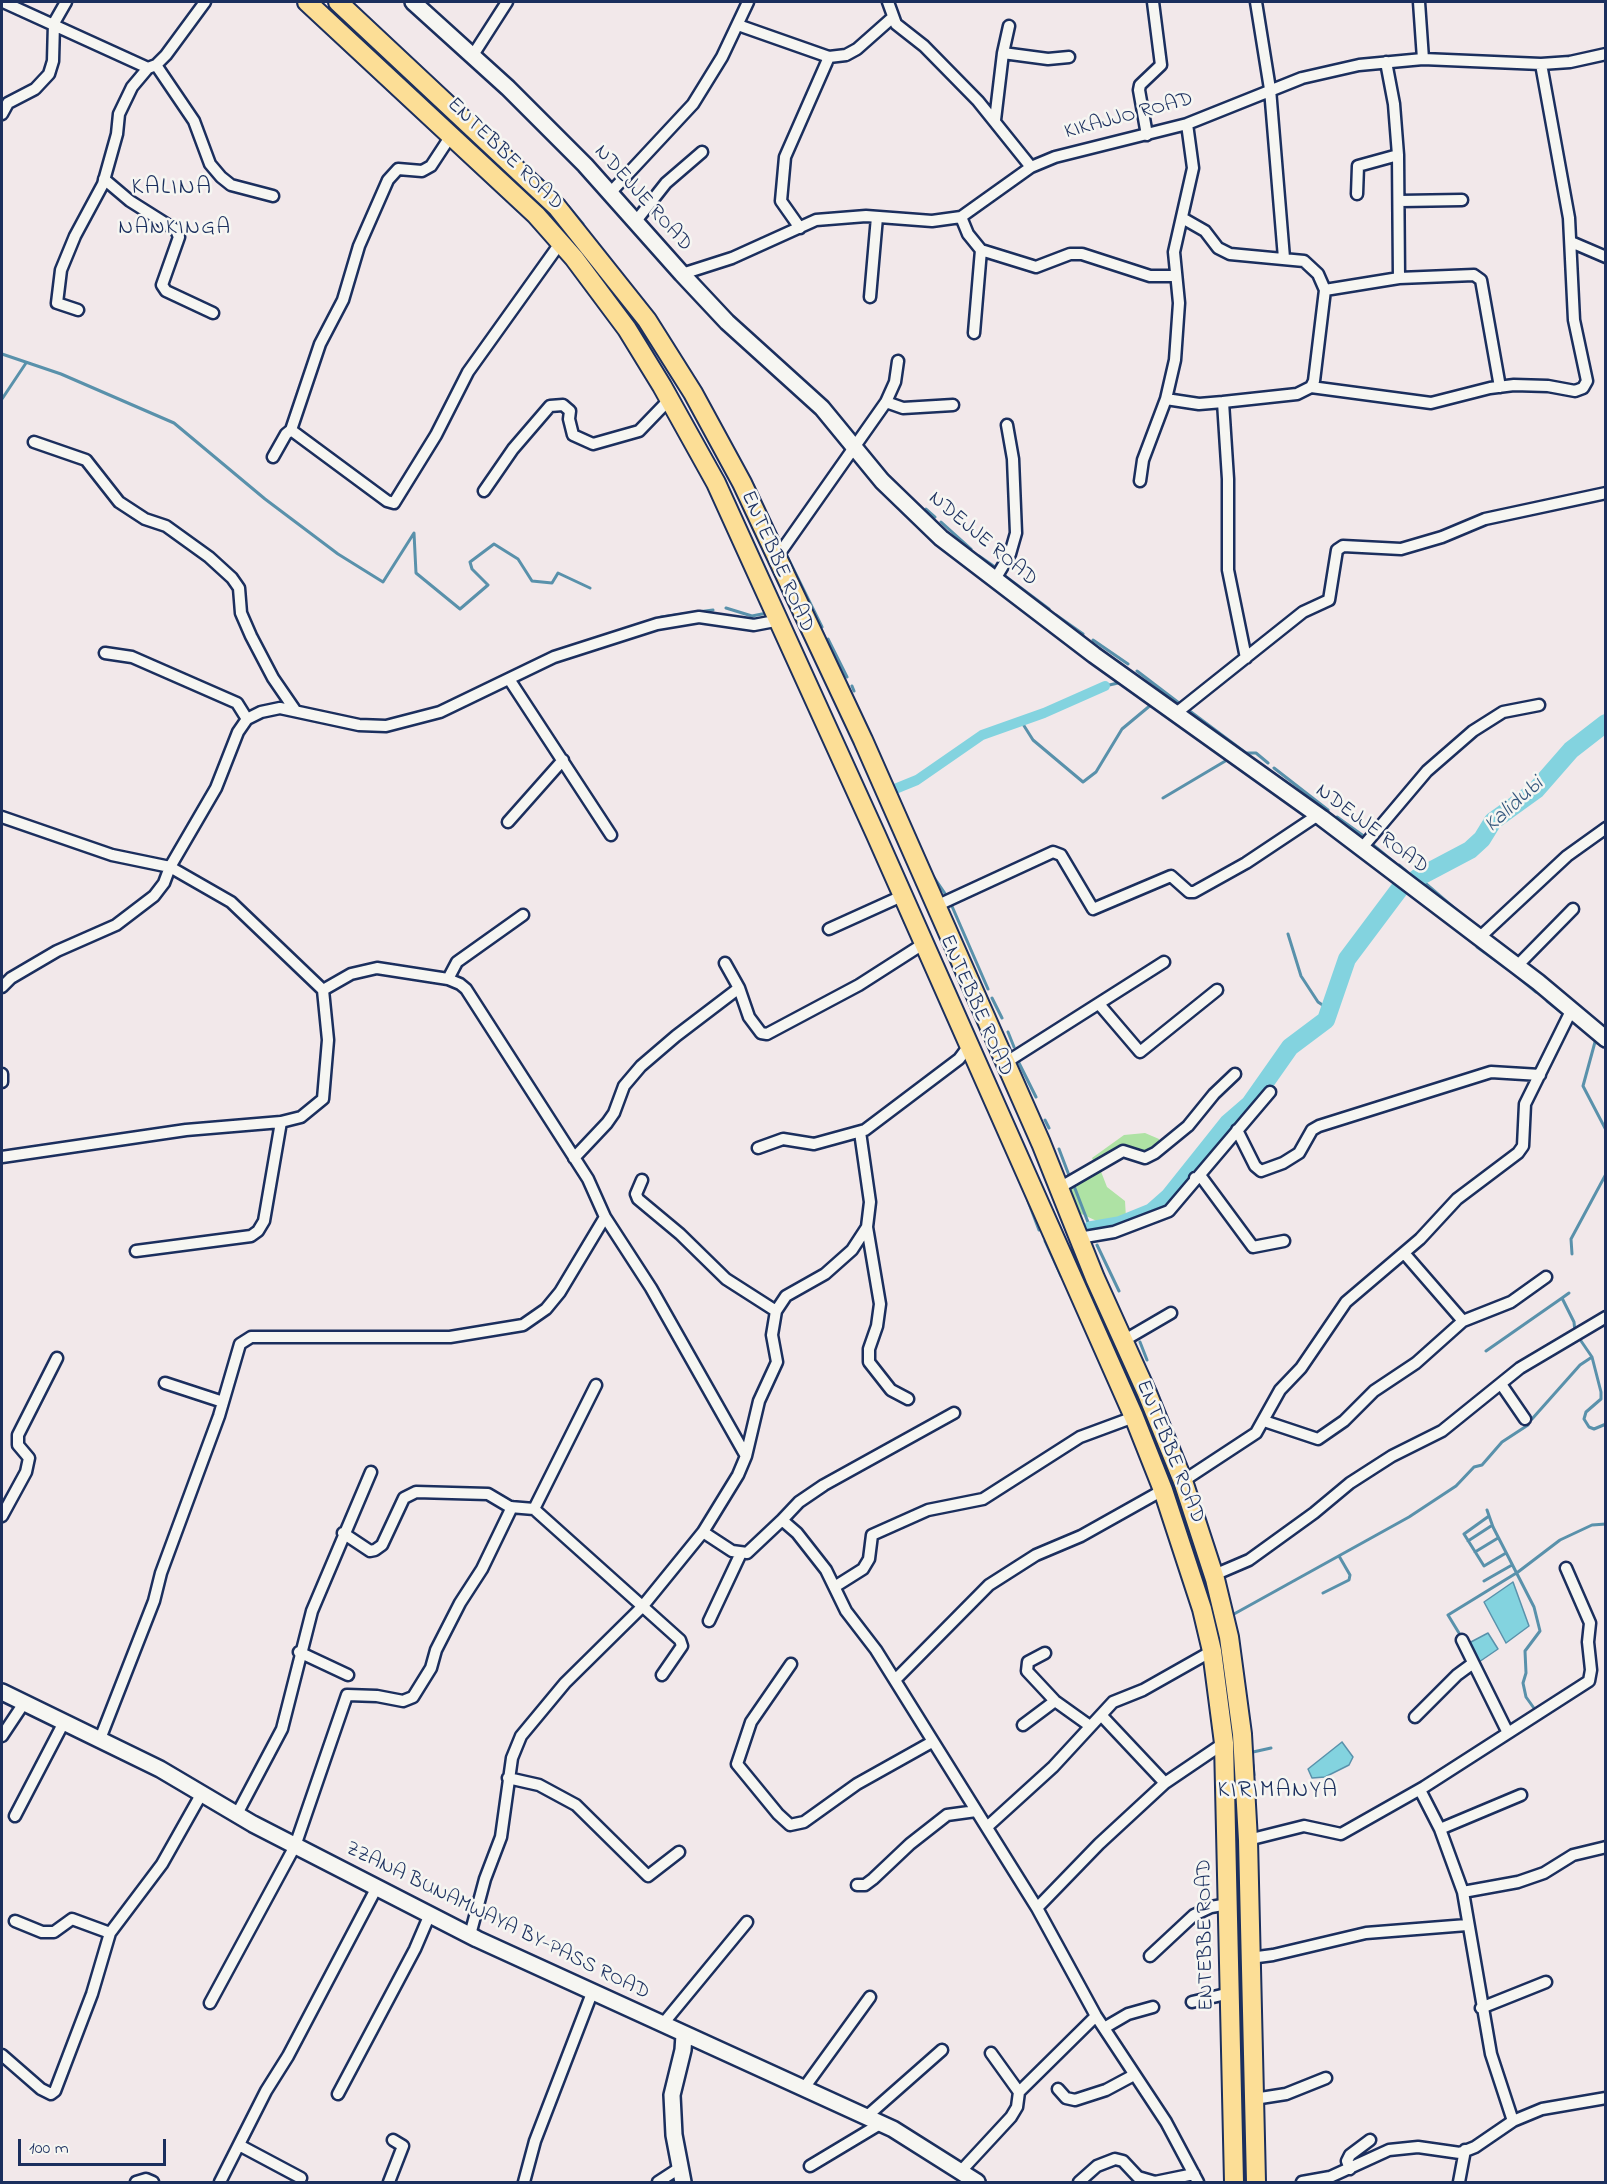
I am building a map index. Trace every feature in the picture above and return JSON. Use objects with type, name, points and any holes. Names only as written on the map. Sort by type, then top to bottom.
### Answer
[{"type":"main road","name":"ENTEBBE ROAD","points":[[307,2],[452,134],[561,242],[627,329],[667,395],[716,483],[1134,1417],[1163,1490],[1202,1609],[1212,1651],[1224,1743],[1234,2182]]},
{"type":"main road","name":"ENTEBBE ROAD","points":[[338,2],[558,207],[647,320],[693,393],[742,483],[863,740],[1022,1100],[1183,1481],[1214,1575],[1229,1637],[1242,1734],[1248,1840],[1256,2182]]},
{"type":"main road","points":[[996,1108],[1022,1100]]},
{"type":"street","points":[[3,2],[152,66],[194,121],[210,164],[216,171],[231,185],[273,196]]},
{"type":"street","points":[[2,114],[8,103],[35,89],[49,74],[53,62],[54,23],[66,2]]},
{"type":"street","points":[[78,309],[57,303],[61,270],[104,179],[117,134],[119,114],[132,87],[206,2]]},
{"type":"street","name":"NDEJJE ROAD","points":[[414,2],[473,56],[610,192],[727,322],[822,408],[899,498],[941,538],[994,581],[1318,815],[1572,1009],[1600,1035]]},
{"type":"street","points":[[473,56],[507,2]]},
{"type":"street","points":[[610,192],[693,104],[708,82],[748,2]]},
{"type":"street","points":[[888,2],[892,18],[924,46],[995,120],[1031,167]]},
{"type":"street","points":[[1147,135],[1140,85],[1161,65],[1153,2]]},
{"type":"street","points":[[1256,2],[1270,89],[1284,258]]},
{"type":"street","points":[[1419,2],[1422,59]]},
{"type":"street","points":[[738,25],[830,57],[846,55],[857,49],[892,18]]},
{"type":"street","points":[[995,120],[1003,53],[1009,26]]},
{"type":"street","points":[[1003,53],[1048,59],[1069,57]]},
{"type":"street","name":"KIKAJJO ROAD","points":[[682,274],[732,258],[816,220],[877,217],[932,221],[961,218],[1031,167],[1072,152],[1187,124],[1302,78],[1386,62],[1422,59],[1541,64],[1570,62],[1605,54]]},
{"type":"street","points":[[800,228],[782,201],[785,158],[830,57]]},
{"type":"street","points":[[1386,62],[1394,104],[1398,154],[1399,278]]},
{"type":"street","points":[[1166,399],[1199,404],[1297,394],[1311,387],[1431,403],[1500,387],[1548,386],[1575,391],[1583,388],[1587,381],[1574,320],[1571,242],[1541,64]]},
{"type":"street","points":[[1140,482],[1143,460],[1166,399],[1178,330],[1179,303],[1174,252],[1184,219],[1193,168],[1187,124]]},
{"type":"street","points":[[273,457],[286,434],[291,430],[320,344],[343,300],[359,246],[388,180],[398,169],[422,171],[431,166],[452,134]]},
{"type":"street","points":[[636,221],[666,183],[702,152]]},
{"type":"street","points":[[1357,194],[1358,166],[1398,154]]},
{"type":"street","points":[[104,179],[130,201],[176,230],[179,237],[162,285],[166,291],[213,313]]},
{"type":"street","points":[[1400,201],[1462,200]]},
{"type":"street","points":[[870,297],[877,217]]},
{"type":"street","points":[[961,218],[968,234],[981,250],[1036,267],[1070,254],[1082,254],[1150,276],[1175,276]]},
{"type":"street","points":[[1184,219],[1205,231],[1218,248],[1230,254],[1304,261],[1312,267],[1325,290],[1314,381],[1311,387]]},
{"type":"street","points":[[291,430],[387,501],[394,503],[436,435],[468,372],[561,242]]},
{"type":"street","points":[[1571,242],[1605,257]]},
{"type":"street","points":[[974,333],[981,250]]},
{"type":"street","points":[[1325,290],[1399,278],[1474,275],[1481,280],[1500,387]]},
{"type":"street","points":[[777,557],[886,402],[895,382],[898,361]]},
{"type":"street","points":[[484,491],[513,449],[550,406],[563,405],[570,411],[568,419],[573,435],[593,444],[639,431],[666,403],[667,395]]},
{"type":"street","points":[[886,402],[903,408],[953,405]]},
{"type":"street","points":[[1222,402],[1229,501],[1228,570],[1246,658]]},
{"type":"street","points":[[994,581],[1010,554],[1016,533],[1013,459],[1007,425]]},
{"type":"street","points":[[34,442],[86,460],[119,502],[145,519],[166,526],[209,557],[232,578],[239,588],[241,613],[251,636],[273,678],[295,710]]},
{"type":"street","points":[[1176,714],[1303,612],[1329,600],[1337,550],[1343,546],[1401,549],[1442,537],[1485,519],[1605,494]]},
{"type":"street","points":[[2,986],[57,951],[101,933],[136,912],[164,883],[170,867],[216,788],[228,754],[247,719],[261,712],[280,708],[359,725],[386,726],[440,712],[567,652],[686,618],[714,618],[754,625],[775,621],[775,618]]},
{"type":"street","points":[[105,653],[132,657],[237,703],[247,719]]},
{"type":"street","points":[[509,679],[610,835]]},
{"type":"street","points":[[1361,849],[1427,771],[1473,731],[1503,712],[1539,705]]},
{"type":"street","points":[[508,822],[563,760]]},
{"type":"street","points":[[936,906],[1053,852],[1061,855],[1093,909],[1171,876],[1189,892],[1194,892],[1246,863],[1318,815]]},
{"type":"street","points":[[2,817],[112,855],[170,867],[231,902],[323,990],[328,1040],[323,1099],[302,1117],[281,1122],[186,1131],[2,1157]]},
{"type":"street","points":[[1479,938],[1567,856],[1605,828]]},
{"type":"street","points":[[829,929],[902,896]]},
{"type":"street","points":[[1516,966],[1574,909]]},
{"type":"street","points":[[448,980],[457,962],[523,915]]},
{"type":"street","points":[[725,963],[739,988],[749,1017],[761,1033],[767,1034],[859,986],[923,944]]},
{"type":"street","points":[[1005,1063],[1164,962]]},
{"type":"street","points":[[323,990],[363,969],[386,970],[460,984],[475,1001],[574,1158],[605,1217],[651,1288],[746,1456]]},
{"type":"street","points":[[574,1158],[607,1123],[617,1107],[624,1086],[641,1066],[684,1029],[739,988]]},
{"type":"street","points":[[1099,1004],[1140,1052],[1217,990]]},
{"type":"street","points":[[1183,1481],[1256,1433],[1280,1390],[1301,1368],[1346,1302],[1404,1253],[1456,1199],[1518,1153],[1523,1146],[1525,1104],[1572,1009]]},
{"type":"street","points":[[758,1148],[783,1139],[814,1144],[860,1132],[959,1059],[968,1047]]},
{"type":"street","points":[[1237,1130],[1255,1166],[1261,1171],[1283,1163],[1299,1153],[1312,1130],[1319,1126],[1491,1072],[1540,1075]]},
{"type":"street","points":[[2,1074],[2,1082]]},
{"type":"street","points":[[1059,1188],[1123,1151],[1145,1158],[1155,1153],[1188,1126],[1201,1108],[1235,1074]]},
{"type":"street","points":[[1079,1238],[1114,1232],[1169,1211],[1270,1092]]},
{"type":"street","points":[[136,1251],[251,1236],[258,1231],[264,1221],[281,1122]]},
{"type":"street","points":[[860,1132],[870,1202],[867,1227],[879,1304],[877,1326],[869,1349],[869,1362],[891,1390],[908,1399]]},
{"type":"street","points":[[1195,1178],[1202,1178],[1253,1247],[1284,1240]]},
{"type":"street","points":[[642,1180],[636,1194],[638,1198],[681,1234],[726,1279],[776,1311]]},
{"type":"street","points":[[100,1739],[154,1601],[161,1573],[223,1402],[240,1344],[251,1337],[450,1337],[523,1324],[546,1309],[560,1292],[605,1217]]},
{"type":"street","points":[[471,1935],[485,1879],[501,1837],[508,1778],[512,1758],[521,1736],[565,1683],[642,1607],[703,1532],[738,1475],[746,1456],[759,1401],[777,1362],[772,1335],[776,1311],[786,1296],[825,1274],[852,1250],[867,1227]]},
{"type":"street","points":[[1404,1253],[1462,1321]]},
{"type":"street","points":[[1264,1421],[1318,1439],[1344,1421],[1374,1391],[1416,1363],[1462,1321],[1511,1302],[1546,1277]]},
{"type":"street","points":[[1123,1341],[1171,1313]]},
{"type":"street","points":[[1214,1575],[1249,1560],[1314,1513],[1350,1483],[1392,1456],[1442,1431],[1520,1368],[1605,1317]]},
{"type":"street","points":[[2,1516],[26,1472],[29,1458],[18,1445],[18,1435],[57,1358]]},
{"type":"street","points":[[165,1383],[223,1402]]},
{"type":"street","points":[[1501,1384],[1525,1419]]},
{"type":"street","points":[[534,1509],[596,1385]]},
{"type":"street","points":[[703,1532],[732,1551],[741,1553],[753,1549],[799,1502],[824,1485],[954,1413]]},
{"type":"street","points":[[836,1586],[863,1569],[869,1559],[872,1534],[928,1510],[984,1499],[1080,1437],[1134,1417]]},
{"type":"street","points":[[237,1814],[282,1729],[299,1652],[343,1533],[370,1472]]},
{"type":"street","points":[[895,1680],[989,1585],[1036,1555],[1081,1536],[1163,1490]]},
{"type":"street","points":[[343,1533],[370,1551],[375,1550],[382,1545],[404,1498],[416,1492],[488,1494],[512,1507],[534,1509],[682,1643],[662,1675]]},
{"type":"street","points":[[210,2003],[295,1846],[347,1695],[377,1696],[403,1701],[413,1697],[431,1668],[436,1650],[460,1603],[482,1569],[512,1507]]},
{"type":"street","points":[[782,1520],[797,1533],[836,1586],[846,1611],[895,1680],[987,1827],[1037,1908],[1096,2016],[1166,2122],[1196,2178],[1155,2182],[1138,2177],[1123,2161],[1115,2159],[1097,2166],[1079,2182]]},
{"type":"street","points":[[709,1621],[741,1553]]},
{"type":"street","points":[[1248,1840],[1304,1826],[1341,1834],[1420,1790],[1591,1678],[1589,1617],[1566,1568]]},
{"type":"street","points":[[1462,1640],[1508,1733]]},
{"type":"street","points":[[987,1827],[1053,1767],[1113,1702],[1143,1690],[1212,1651]]},
{"type":"street","points":[[299,1652],[348,1676]]},
{"type":"street","points":[[1045,1653],[1028,1662],[1027,1671],[1055,1701],[1090,1726]]},
{"type":"street","points":[[791,1664],[751,1722],[737,1764],[778,1814],[790,1825],[804,1821],[857,1784],[932,1742]]},
{"type":"street","points":[[1415,1717],[1457,1675],[1472,1664]]},
{"type":"street","name":"ZZANA BUNAMWAYA BY-PASS ROAD","points":[[2,1692],[100,1739],[295,1846],[471,1935],[592,1993],[873,2120],[967,2178]]},
{"type":"street","points":[[1023,1725],[1055,1701]]},
{"type":"street","points":[[2,1736],[24,1703]]},
{"type":"street","points":[[1101,1714],[1165,1783]]},
{"type":"street","points":[[15,1816],[64,1722]]},
{"type":"street","points":[[1037,1908],[1099,1844],[1165,1783],[1224,1743]]},
{"type":"street","points":[[508,1778],[539,1785],[576,1806],[648,1876],[679,1852]]},
{"type":"street","points":[[1420,1790],[1440,1829],[1463,1892],[1481,2008],[1491,2054],[1513,2121]]},
{"type":"street","points":[[2,2055],[41,2090],[51,2094],[55,2091],[92,1994],[110,1933],[162,1864],[202,1793]]},
{"type":"street","points":[[1440,1829],[1521,1795]]},
{"type":"street","points":[[857,1885],[865,1885],[873,1879],[910,1844],[947,1815],[976,1811]]},
{"type":"street","points":[[1463,1892],[1518,1882],[1544,1873],[1574,1855],[1605,1846]]},
{"type":"street","points":[[220,2182],[266,2091],[288,2056],[377,1887]]},
{"type":"street","points":[[1150,1956],[1194,1915],[1210,1907],[1228,1904]]},
{"type":"street","points":[[338,2094],[415,1948],[430,1914]]},
{"type":"street","points":[[15,1921],[42,1932],[54,1932],[72,1919],[110,1933]]},
{"type":"street","points":[[662,2025],[747,1922]]},
{"type":"street","points":[[1250,1958],[1273,1955],[1365,1933],[1467,1925]]},
{"type":"street","points":[[1481,2008],[1546,1982]]},
{"type":"street","points":[[524,2182],[535,2141],[592,1993]]},
{"type":"street","points":[[1192,2002],[1230,1993]]},
{"type":"street","points":[[804,2088],[870,1997]]},
{"type":"street","points":[[1104,2028],[1122,2016],[1153,2007]]},
{"type":"street","points":[[967,2178],[1011,2117],[1017,2107],[1019,2092],[1096,2016]]},
{"type":"street","points":[[658,2182],[682,2175],[674,2135],[672,2095],[683,2050],[684,2035]]},
{"type":"street","points":[[810,2166],[873,2120],[942,2050]]},
{"type":"street","points":[[991,2053],[1019,2092]]},
{"type":"street","points":[[1058,2089],[1066,2098],[1075,2100],[1106,2090],[1134,2075]]},
{"type":"street","points":[[1254,2099],[1286,2094],[1326,2078]]},
{"type":"street","points":[[1302,2182],[1350,2169],[1389,2150],[1405,2147],[1449,2152],[1465,2151],[1475,2147],[1513,2121],[1542,2109],[1605,2098]]},
{"type":"street","points":[[389,2182],[403,2146],[393,2140]]},
{"type":"street","points":[[1350,2169],[1347,2161],[1350,2156],[1371,2140]]},
{"type":"street","points":[[239,2145],[301,2178]]},
{"type":"street","points":[[1460,2182],[1465,2151]]},
{"type":"street","points":[[136,2182],[146,2179],[153,2182]]},
{"type":"green space","points":[[1145,1133],[1159,1139],[1160,1146],[1143,1155],[1125,1149],[1094,1162],[1092,1158],[1124,1135]]},
{"type":"green space","points":[[1100,1169],[1107,1187],[1125,1201],[1126,1218],[1117,1224],[1101,1223],[1073,1210],[1063,1183]]},
{"type":"water","points":[[1513,1582],[1529,1626],[1506,1643],[1484,1602]]},
{"type":"water","points":[[1488,1633],[1498,1649],[1479,1662],[1469,1643]]},
{"type":"water","points":[[1342,1742],[1353,1757],[1349,1765],[1325,1777],[1312,1778],[1308,1769]]},
{"type":"waterway","points":[[541,179],[548,187]]},
{"type":"waterway","points":[[568,206],[583,224]]},
{"type":"waterway","points":[[2,354],[61,374],[174,423],[265,499],[338,554],[383,582],[414,533],[416,573],[460,609],[488,585],[472,569],[470,562],[494,544],[518,559],[532,581],[552,583],[558,573],[590,588]]},
{"type":"waterway","points":[[2,399],[26,363]]},
{"type":"waterway","points":[[926,509],[935,517]]},
{"type":"waterway","points":[[905,514],[912,520]]},
{"type":"waterway","points":[[941,522],[971,549]]},
{"type":"waterway","points":[[785,552],[822,627]]},
{"type":"waterway","points":[[979,556],[995,567]]},
{"type":"waterway","points":[[1005,576],[1049,609]]},
{"type":"waterway","points":[[726,608],[752,616],[767,613]]},
{"type":"waterway","points":[[661,617],[713,610]]},
{"type":"waterway","points":[[1056,615],[1083,634]]},
{"type":"waterway","points":[[828,639],[847,677]]},
{"type":"waterway","points":[[1093,640],[1128,664]]},
{"type":"waterway","points":[[1137,671],[1179,703]]},
{"type":"waterway","points":[[1105,686],[1118,683],[1120,678]]},
{"type":"waterway","points":[[852,686],[854,691]]},
{"type":"waterway","points":[[890,791],[917,780],[982,735],[1044,713],[1105,686]]},
{"type":"waterway","points":[[1021,721],[1033,740],[1083,782],[1096,772],[1122,729],[1152,704]]},
{"type":"waterway","points":[[1187,709],[1246,753],[1256,753],[1268,763]]},
{"type":"waterway","name":"Kalidubi","points":[[1417,878],[1470,850],[1482,839],[1493,821],[1536,790],[1571,750],[1606,723]]},
{"type":"waterway","points":[[1220,754],[1254,779]]},
{"type":"waterway","points":[[1163,798],[1227,760]]},
{"type":"waterway","points":[[1274,768],[1328,810]]},
{"type":"waterway","points":[[1337,817],[1365,837]]},
{"type":"waterway","points":[[1372,844],[1395,863]]},
{"type":"waterway","points":[[1399,865],[1406,871]]},
{"type":"waterway","points":[[931,873],[946,895]]},
{"type":"waterway","points":[[1425,883],[1460,913]]},
{"type":"waterway","points":[[1091,1230],[1120,1225],[1152,1212],[1169,1197],[1228,1123],[1250,1104],[1290,1047],[1326,1020],[1347,959],[1401,887]]},
{"type":"waterway","points":[[951,904],[988,989]]},
{"type":"waterway","points":[[898,907],[906,925]]},
{"type":"waterway","points":[[1442,918],[1473,943]]},
{"type":"waterway","points":[[1288,934],[1301,976],[1318,1002],[1330,1010]]},
{"type":"waterway","points":[[1477,947],[1506,968]]},
{"type":"waterway","points":[[1513,973],[1536,992]]},
{"type":"waterway","points":[[992,998],[1002,1018]]},
{"type":"waterway","points":[[1547,1001],[1562,1013]]},
{"type":"waterway","points":[[1008,1032],[1014,1047]]},
{"type":"waterway","points":[[1606,1046],[1595,1042],[1583,1086],[1606,1130]]},
{"type":"waterway","points":[[1018,1061],[1036,1097]]},
{"type":"waterway","points":[[1045,1120],[1049,1128]]},
{"type":"waterway","points":[[1059,1149],[1070,1178]]},
{"type":"waterway","points":[[1572,1254],[1571,1239],[1606,1174]]},
{"type":"waterway","points":[[1074,1186],[1091,1230]]},
{"type":"waterway","points":[[1028,1201],[1039,1230]]},
{"type":"waterway","points":[[1045,1241],[1061,1276]]},
{"type":"waterway","points":[[1097,1245],[1119,1291]]},
{"type":"waterway","points":[[1569,1293],[1562,1298],[1574,1322],[1575,1332]]},
{"type":"waterway","points":[[1486,1351],[1562,1298]]},
{"type":"waterway","points":[[1579,1338],[1592,1357],[1601,1392],[1601,1399],[1586,1412],[1584,1419],[1589,1427],[1594,1429],[1606,1424]]},
{"type":"waterway","points":[[1140,1342],[1147,1360]]},
{"type":"waterway","points":[[1532,1419],[1580,1365],[1592,1357]]},
{"type":"waterway","points":[[1234,1614],[1409,1517],[1456,1486],[1474,1467],[1482,1465],[1502,1442],[1528,1425]]},
{"type":"waterway","points":[[1487,1510],[1493,1527],[1534,1607],[1540,1631],[1525,1651],[1526,1673],[1523,1683],[1526,1697],[1536,1711]]},
{"type":"waterway","points":[[1489,1516],[1464,1534],[1484,1566],[1506,1553]]},
{"type":"waterway","points":[[1462,1638],[1448,1615],[1518,1572],[1560,1540],[1592,1525],[1606,1524]]},
{"type":"waterway","points":[[1468,1541],[1491,1526]]},
{"type":"waterway","points":[[1475,1552],[1498,1538]]},
{"type":"waterway","points":[[1323,1593],[1349,1580],[1350,1575],[1339,1556]]},
{"type":"waterway","points":[[1484,1581],[1512,1565]]},
{"type":"waterway","points":[[1437,1772],[1504,1730]]},
{"type":"waterway","points":[[1253,1752],[1271,1748]]},
{"type":"waterway","points":[[1253,1765],[1254,1775]]},
{"type":"waterway","points":[[1254,1789],[1255,1800]]},
{"type":"district","name":"KALINA","points":[[172,189]]},
{"type":"district","name":"NANKINGA","points":[[175,229]]},
{"type":"district","name":"KIRIMANYA","points":[[1278,1792]]}]
